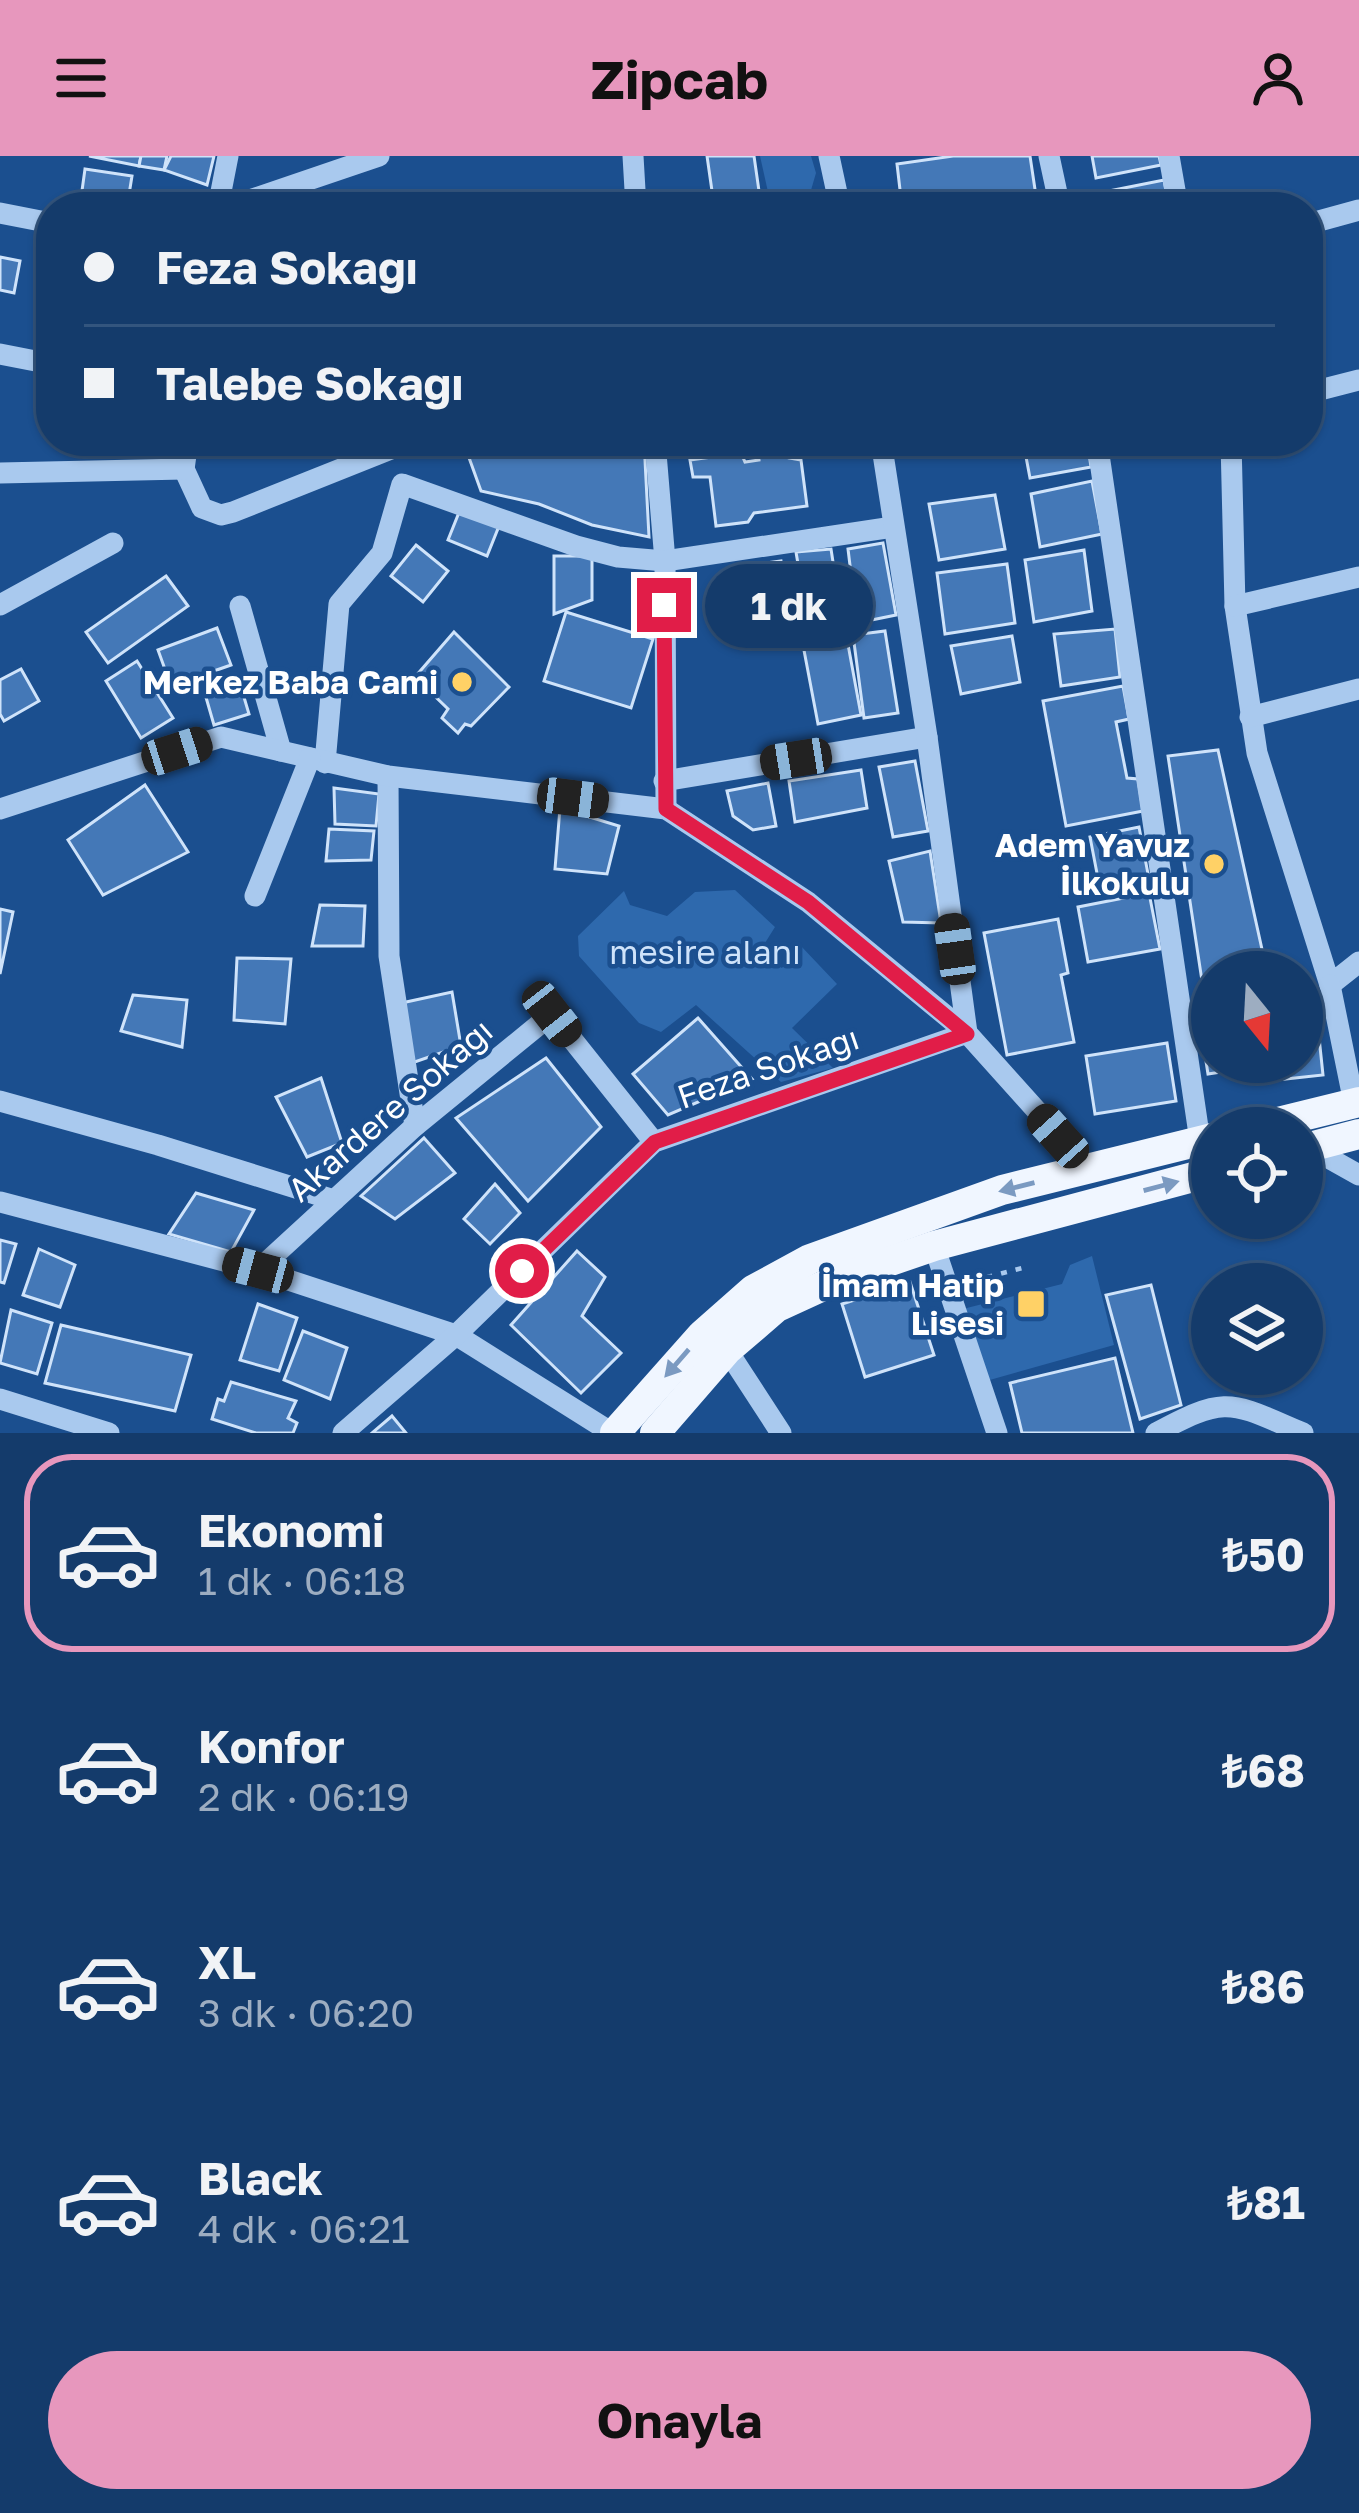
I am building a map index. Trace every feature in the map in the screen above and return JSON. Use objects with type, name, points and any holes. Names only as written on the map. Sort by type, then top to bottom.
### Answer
[{"type":"main road","points":[[1323,1118],[1357,1113]]},
{"type":"main road","points":[[1323,1136],[1357,1113]]},
{"type":"main road","points":[[613,1433],[702,1335],[753,1290],[810,1258],[1002,1190],[1191,1144]]},
{"type":"main road","points":[[1088,1169],[1104,1201]]},
{"type":"main road","points":[[655,1433],[728,1351],[776,1307],[838,1279],[934,1246],[1191,1178]]},
{"type":"street","points":[[221,192],[228,156]]},
{"type":"street","points":[[274,192],[379,156]]},
{"type":"street","points":[[633,156],[635,192]]},
{"type":"street","points":[[829,156],[837,192]]},
{"type":"street","points":[[1049,156],[1057,192]]},
{"type":"street","points":[[1169,156],[1175,192]]},
{"type":"street","points":[[1323,220],[1359,210]]},
{"type":"street","points":[[0,213],[36,220]]},
{"type":"street","points":[[0,354],[36,361]]},
{"type":"street","points":[[1323,389],[1359,380]]},
{"type":"street","points":[[186,456],[184,469],[202,508],[220,515],[374,456]]},
{"type":"street","points":[[255,896],[318,760],[335,619],[345,594],[382,553],[402,484],[389,456]]},
{"type":"street","points":[[657,456],[664,562],[666,809]]},
{"type":"street","points":[[883,456],[967,1034]]},
{"type":"street","points":[[1099,456],[1201,1107]]},
{"type":"street","points":[[1232,456],[1234,606],[1250,717],[1330,985],[1357,1113]]},
{"type":"street","points":[[0,473],[184,469]]},
{"type":"street","points":[[402,484],[575,547],[664,562],[893,527]]},
{"type":"street","points":[[0,605],[113,543]]},
{"type":"street","points":[[1234,606],[1359,578]]},
{"type":"street","points":[[240,606],[281,751]]},
{"type":"street","points":[[1250,717],[1359,688]]},
{"type":"street","points":[[0,809],[220,737],[388,776],[666,809],[808,902],[967,1034],[1088,1169]]},
{"type":"street","points":[[664,781],[927,737]]},
{"type":"street","points":[[388,776],[389,956],[415,1126]]},
{"type":"street","points":[[1330,985],[1359,962]]},
{"type":"street","name":"Akardere Sokağı","points":[[258,1270],[415,1126],[552,1014],[655,1142]]},
{"type":"street","name":"Feza Sokağı","points":[[343,1433],[456,1335],[655,1142],[967,1034]]},
{"type":"street","points":[[0,1101],[158,1144],[334,1200]]},
{"type":"street","points":[[1323,1157],[1359,1175]]},
{"type":"street","points":[[0,1202],[258,1270],[456,1335],[613,1433]]},
{"type":"street","points":[[934,1246],[997,1433]]},
{"type":"street","points":[[728,1351],[781,1433]]},
{"type":"street","points":[[0,1399],[110,1433]]},
{"type":"street","points":[[1156,1433],[1199,1409],[1230,1404],[1303,1433]]},
{"type":"path","points":[[978,1280],[1025,1267]]},
{"type":"green space","points":[[760,156],[811,156],[816,173],[810,192],[768,192]]},
{"type":"green space","name":"mesire alanı","points":[[735,890],[775,927],[758,954],[782,968],[800,945],[837,984],[792,1028],[833,1068],[781,1082],[696,1005],[661,1032],[639,1023],[579,956],[578,936],[624,891],[630,905],[667,916],[695,892]]},
{"type":"green space","points":[[1092,1256],[1114,1345],[972,1385],[951,1312],[1062,1284],[1070,1265]]},
{"type":"building","points":[[89,156],[141,156],[139,166]]},
{"type":"building","points":[[141,156],[167,156],[164,170],[139,166]]},
{"type":"building","points":[[171,156],[214,156],[207,185],[164,170]]},
{"type":"building","points":[[707,156],[754,156],[759,191],[712,192]]},
{"type":"building","points":[[953,156],[1030,156],[1035,192],[900,192],[897,164]]},
{"type":"building","points":[[1092,156],[1159,156],[1161,165],[1096,178]]},
{"type":"building","points":[[85,169],[132,176],[129,192],[82,192]]},
{"type":"building","points":[[1164,180],[1166,192],[1104,192]]},
{"type":"building","points":[[0,257],[20,261],[14,293],[0,290]]},
{"type":"building","points":[[468,456],[645,456],[649,537],[592,525],[539,504],[481,491]]},
{"type":"building","points":[[742,456],[745,462],[759,460],[759,456],[801,460],[807,506],[754,513],[748,522],[716,526],[710,477],[693,477],[690,460]]},
{"type":"building","points":[[1026,456],[1089,456],[1091,467],[1030,478]]},
{"type":"building","points":[[1092,481],[1102,534],[1040,547],[1031,494]]},
{"type":"building","points":[[995,495],[1005,549],[939,560],[929,504]]},
{"type":"building","points":[[460,510],[499,526],[487,556],[448,540]]},
{"type":"building","points":[[883,543],[896,615],[857,623],[848,549]]},
{"type":"building","points":[[416,545],[448,571],[423,602],[391,576]]},
{"type":"building","points":[[831,549],[839,601],[806,611],[796,552]]},
{"type":"building","points":[[1084,550],[1092,611],[1034,622],[1025,560]]},
{"type":"building","points":[[554,556],[592,556],[592,600],[554,614]]},
{"type":"building","points":[[781,561],[792,634],[755,639],[743,566]]},
{"type":"building","points":[[1007,564],[1015,623],[945,634],[937,573]]},
{"type":"building","points":[[166,576],[188,606],[108,663],[86,632]]},
{"type":"building","points":[[566,612],[653,639],[631,708],[544,681]]},
{"type":"building","points":[[217,628],[231,665],[171,686],[158,650]]},
{"type":"building","points":[[1115,629],[1120,677],[1061,686],[1054,634]]},
{"type":"building","points":[[885,631],[898,713],[864,718],[853,635]]},
{"type":"building","name":"Merkez Baba Cami","points":[[454,632],[509,687],[458,733],[442,718],[448,709],[415,677]]},
{"type":"building","points":[[1012,636],[1020,682],[961,694],[951,646]]},
{"type":"building","points":[[847,639],[861,715],[818,724],[803,645]]},
{"type":"building","points":[[137,661],[173,718],[141,738],[106,681]]},
{"type":"building","points":[[21,669],[39,701],[4,721],[0,680]]},
{"type":"building","points":[[238,677],[249,714],[214,725],[203,687]]},
{"type":"building","points":[[1123,686],[1129,719],[1116,722],[1127,778],[1138,779],[1143,811],[1066,826],[1043,701]]},
{"type":"building","name":"Adem Yavuz İlkokulu","points":[[1218,750],[1262,951],[1197,951],[1168,756]]},
{"type":"building","points":[[915,761],[928,831],[893,837],[879,767]]},
{"type":"building","points":[[861,770],[867,808],[795,822],[789,781]]},
{"type":"building","points":[[768,783],[776,826],[753,830],[733,816],[727,791]]},
{"type":"building","points":[[145,785],[188,852],[103,895],[68,840]]},
{"type":"building","points":[[334,788],[379,794],[376,826],[335,824]]},
{"type":"building","points":[[560,808],[619,826],[607,874],[555,869]]},
{"type":"building","points":[[1139,827],[1149,879],[1100,889],[1090,837]]},
{"type":"building","points":[[329,829],[374,831],[371,860],[326,861]]},
{"type":"building","points":[[930,851],[941,923],[903,922],[889,861]]},
{"type":"building","points":[[1149,893],[1160,949],[1088,962],[1078,907]]},
{"type":"building","points":[[320,905],[365,906],[363,946],[312,946]]},
{"type":"building","points":[[0,909],[13,912],[0,974]]},
{"type":"building","points":[[1058,919],[1068,973],[1061,975],[1074,1042],[1007,1055],[984,933]]},
{"type":"building","points":[[237,958],[291,959],[285,1024],[234,1020]]},
{"type":"building","points":[[452,992],[461,1046],[406,1065],[397,1004]]},
{"type":"building","points":[[133,995],[187,1000],[182,1047],[121,1031]]},
{"type":"building","points":[[698,1018],[752,1079],[668,1115],[633,1074]]},
{"type":"building","points":[[1167,1043],[1176,1101],[1095,1114],[1086,1056]]},
{"type":"building","points":[[546,1058],[601,1127],[528,1201],[456,1118]]},
{"type":"building","points":[[321,1078],[342,1143],[307,1157],[276,1097]]},
{"type":"building","points":[[424,1138],[455,1173],[395,1219],[361,1196]]},
{"type":"building","points":[[495,1184],[520,1213],[490,1244],[464,1219]]},
{"type":"building","points":[[196,1193],[254,1210],[231,1252],[169,1234]]},
{"type":"building","points":[[0,1240],[16,1244],[4,1283],[0,1282]]},
{"type":"building","points":[[39,1249],[75,1265],[60,1307],[23,1295]]},
{"type":"building","points":[[577,1251],[605,1277],[582,1316],[621,1353],[581,1393],[511,1325]]},
{"type":"building","points":[[910,1282],[934,1355],[865,1377],[842,1304]]},
{"type":"building","points":[[1151,1285],[1181,1405],[1140,1419],[1106,1295]]},
{"type":"building","points":[[258,1304],[297,1318],[279,1371],[240,1360]]},
{"type":"building","points":[[11,1310],[52,1323],[37,1374],[0,1363]]},
{"type":"building","points":[[61,1325],[191,1355],[175,1411],[45,1383]]},
{"type":"building","points":[[303,1331],[347,1348],[330,1399],[284,1380]]},
{"type":"building","points":[[1115,1358],[1133,1433],[1022,1433],[1010,1383]]},
{"type":"building","points":[[231,1382],[296,1401],[288,1418],[297,1423],[293,1433],[256,1433],[212,1419],[218,1399],[224,1401]]},
{"type":"building","points":[[392,1416],[406,1433],[372,1433]]},
{"type":"place","name":"Merkez Baba Cami","points":[[462,682]]},
{"type":"place","name":"Adem Yavuz İlkokulu","points":[[1214,864]]},
{"type":"place","name":"İmam Hatip Lisesi","points":[[1031,1304]]},
{"type":"route","points":[[522,1271],[655,1142],[967,1034],[808,902],[666,809],[664,605]]}]
